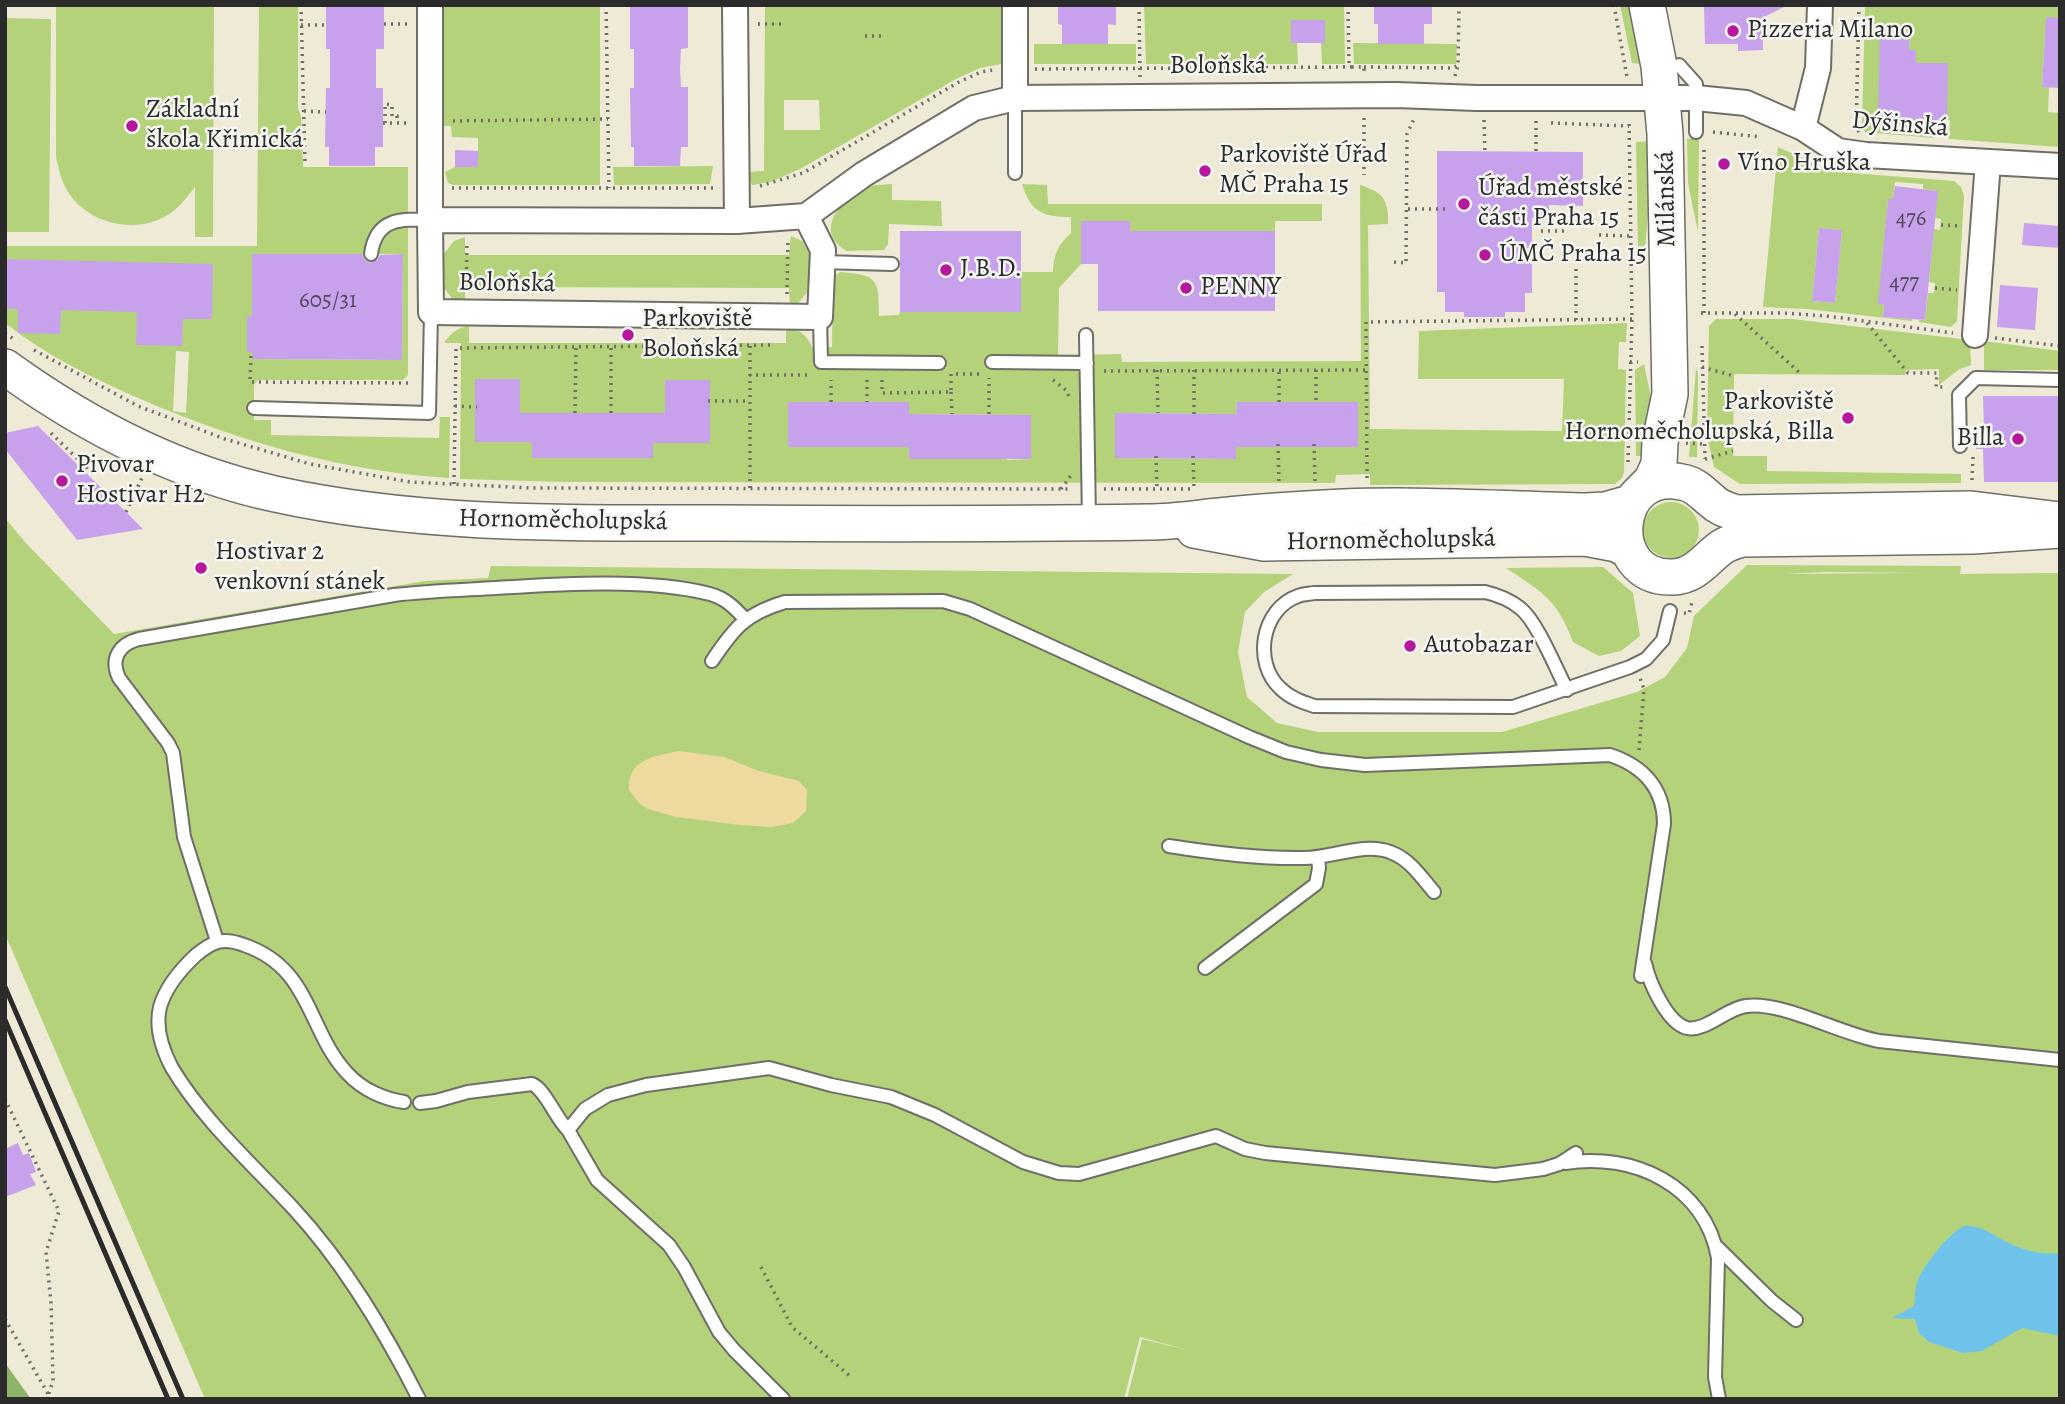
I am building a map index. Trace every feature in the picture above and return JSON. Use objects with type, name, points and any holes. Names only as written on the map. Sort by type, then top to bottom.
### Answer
[{"type":"street","name":"Boloňská","points":[[430,5],[419,122],[430,220],[431,312],[820,317]]},
{"type":"street","points":[[734,5],[737,221]]},
{"type":"street","points":[[1015,5],[1015,98]]},
{"type":"street","name":"Milánská","points":[[1633,486],[1652,480],[1659,464],[1660,443],[1670,394],[1670,305],[1680,99],[1647,5]]},
{"type":"street","points":[[1803,128],[1818,68],[1820,5]]},
{"type":"street","name":"Boloňská","points":[[797,217],[974,108],[1015,98],[1680,99]]},
{"type":"street","name":"Dýšinská","points":[[1680,99],[1746,103],[1803,128],[1838,151],[1866,155],[2060,166]]},
{"type":"street","points":[[1975,335],[1988,162]]},
{"type":"street","points":[[430,220],[737,221],[797,217],[823,250],[820,317]]},
{"type":"street","name":"Hornoměcholupská","points":[[5,367],[74,412],[126,440],[197,471],[274,494],[369,511],[439,518],[534,522],[1089,505],[1265,512],[1347,507],[1605,510],[1622,507],[1633,486],[1672,480],[1688,483],[1706,479],[1736,513],[1971,509],[2060,520]]},
{"type":"street","name":"Milánská","points":[[1670,394],[1684,469],[1691,480],[1706,479]]},
{"type":"street","points":[[1706,479],[1718,515],[1720,531],[1710,559]]},
{"type":"street","points":[[1629,551],[1623,535],[1624,518],[1633,486]]},
{"type":"street","name":"Hornoměcholupská","points":[[1155,506],[1264,543],[1585,538],[1617,544],[1629,551],[1639,565],[1653,573],[1670,577],[1692,572],[1721,548],[1742,539],[1973,536],[2060,530]]},
{"type":"lane","points":[[1679,65],[1696,84],[1680,99],[1700,132]]},
{"type":"lane","points":[[1015,98],[1015,173]]},
{"type":"lane","points":[[371,254],[377,234],[385,226],[400,219],[430,220]]},
{"type":"lane","points":[[822,262],[892,264]]},
{"type":"lane","points":[[254,408],[429,413],[431,312]]},
{"type":"lane","points":[[820,317],[821,362],[939,363]]},
{"type":"lane","points":[[1086,335],[1089,505]]},
{"type":"lane","points":[[992,362],[1087,363]]},
{"type":"lane","points":[[1960,446],[1959,395],[1976,378],[2060,380]]},
{"type":"lane","points":[[217,941],[184,837],[173,753],[116,671],[116,657],[124,645],[139,639],[394,595],[432,590],[564,584],[651,586],[712,594],[727,601],[745,619]]},
{"type":"lane","points":[[1567,690],[1534,625],[1522,609],[1503,597],[1485,592],[1314,593],[1297,596],[1282,606],[1271,620],[1264,638],[1262,655],[1268,673],[1279,688],[1296,700],[1314,706],[1513,707],[1567,690],[1636,665],[1655,651],[1663,640],[1670,611]]},
{"type":"lane","points":[[712,661],[745,619],[761,609],[785,602],[943,601],[970,609],[1249,737],[1298,755],[1365,765],[1610,755],[1635,766],[1654,786],[1664,809],[1641,976]]},
{"type":"lane","points":[[1169,846],[1221,854],[1318,857],[1376,849],[1404,859],[1434,892]]},
{"type":"lane","points":[[1205,968],[1316,884],[1320,869],[1318,857]]},
{"type":"lane","points":[[404,1102],[378,1095],[348,1074],[334,1054],[294,980],[278,964],[249,946],[225,940],[217,941],[194,958],[169,986],[159,1014],[162,1046],[179,1077],[246,1162],[295,1210],[346,1275],[393,1349],[419,1399]]},
{"type":"lane","points":[[1645,952],[1647,972],[1656,994],[1676,1023],[1688,1028],[1701,1027],[1739,1007],[1766,1006],[1857,1037],[2060,1060]]},
{"type":"lane","points":[[568,1130],[585,1109],[608,1095],[646,1085],[769,1068],[911,1104],[960,1127],[1023,1162],[1059,1173],[1079,1174],[1094,1171],[1216,1136],[1245,1149],[1265,1153],[1465,1173],[1523,1173],[1578,1161],[1612,1162],[1642,1168],[1669,1182],[1695,1206],[1704,1218],[1716,1246],[1718,1300],[1715,1377],[1719,1399]]},
{"type":"lane","points":[[420,1103],[468,1092],[532,1084],[542,1091],[597,1180],[669,1244],[719,1332],[783,1399]]},
{"type":"lane","points":[[1559,1164],[1576,1153]]},
{"type":"lane","points":[[1716,1246],[1772,1301],[1796,1320]]},
{"type":"path","points":[[301,5],[305,164]]},
{"type":"path","points":[[607,5],[609,188]]},
{"type":"path","points":[[1139,5],[1140,97]]},
{"type":"path","points":[[1450,97],[1458,65],[1459,5]]},
{"type":"path","points":[[1614,5],[1627,69],[1629,99],[1633,486]]},
{"type":"path","points":[[1859,5],[1856,127],[1868,138]]},
{"type":"path","points":[[384,24],[410,24]]},
{"type":"path","points":[[301,25],[326,25]]},
{"type":"path","points":[[865,36],[885,36]]},
{"type":"path","points":[[1364,67],[1453,68],[1458,65]]},
{"type":"path","points":[[1030,69],[1352,67]]},
{"type":"path","points":[[397,123],[397,116],[392,116],[392,104],[385,104],[384,123],[397,123],[419,122],[608,119]]},
{"type":"path","points":[[304,111],[326,111]]},
{"type":"path","points":[[1473,117],[1484,117],[1485,153]]},
{"type":"path","points":[[1394,262],[1406,263],[1407,134],[1415,118]]},
{"type":"path","points":[[1526,120],[1558,124],[1629,126]]},
{"type":"path","points":[[1536,121],[1536,152]]},
{"type":"path","points":[[1700,132],[1766,137]]},
{"type":"path","points":[[1408,209],[1445,209]]},
{"type":"path","points":[[787,317],[797,217]]},
{"type":"path","points":[[1541,218],[1541,231],[1565,231]]},
{"type":"path","points":[[466,313],[467,220]]},
{"type":"path","points":[[1941,225],[1963,226]]},
{"type":"path","points":[[1598,235],[1631,236]]},
{"type":"path","points":[[1631,250],[1641,250]]},
{"type":"path","points":[[1576,265],[1576,320]]},
{"type":"path","points":[[1935,288],[1958,290]]},
{"type":"path","points":[[1701,313],[1783,313],[2060,346]]},
{"type":"path","points":[[1733,313],[1801,374]]},
{"type":"path","points":[[1367,488],[1366,323],[1632,319]]},
{"type":"path","points":[[1866,321],[1908,373],[1937,373],[1936,387],[1946,387],[1952,379]]},
{"type":"path","points":[[5,333],[138,406],[225,439],[310,464],[410,482],[532,488],[1061,489],[1089,505],[1113,489]]},
{"type":"path","points":[[454,484],[456,348],[774,345]]},
{"type":"path","points":[[750,346],[750,489]]},
{"type":"path","points":[[1702,346],[1706,479]]},
{"type":"path","points":[[575,413],[576,347]]},
{"type":"path","points":[[611,347],[611,413]]},
{"type":"path","points":[[251,356],[250,382],[411,383]]},
{"type":"path","points":[[1630,362],[1638,362]]},
{"type":"path","points":[[1702,367],[1734,376]]},
{"type":"path","points":[[1104,383],[1104,369],[1366,370]]},
{"type":"path","points":[[1157,370],[1158,413]]},
{"type":"path","points":[[1194,370],[1194,414]]},
{"type":"path","points":[[1279,370],[1279,402]]},
{"type":"path","points":[[1316,370],[1316,402]]},
{"type":"path","points":[[831,374],[831,402]]},
{"type":"path","points":[[866,374],[867,402]]},
{"type":"path","points":[[952,414],[951,374],[989,374],[989,415]]},
{"type":"path","points":[[750,375],[818,375]]},
{"type":"path","points":[[882,375],[883,393],[951,392]]},
{"type":"path","points":[[1049,378],[1067,391],[1072,405]]},
{"type":"path","points":[[708,401],[750,401]]},
{"type":"path","points":[[455,406],[477,407]]},
{"type":"path","points":[[47,430],[95,476]]},
{"type":"path","points":[[1272,488],[1279,488],[1278,444]]},
{"type":"path","points":[[1314,444],[1315,488]]},
{"type":"path","points":[[1706,479],[1733,451]]},
{"type":"path","points":[[1155,506],[1156,456]]},
{"type":"path","points":[[1193,456],[1194,489]]},
{"type":"path","points":[[1061,489],[1072,474]]},
{"type":"path","points":[[1108,482],[1113,489],[1155,506],[1194,489],[1206,489]]},
{"type":"path","points":[[1635,766],[1639,751],[1644,688],[1636,665]]},
{"type":"path","points":[[5,1099],[60,1211],[46,1252],[51,1303],[53,1381],[49,1398]]},
{"type":"path","points":[[761,1267],[792,1327],[850,1376]]},
{"type":"path","points":[[5,1319],[49,1398]]},
{"type":"green space","points":[[56,5],[214,5],[213,237],[195,237],[195,187],[169,214],[138,225],[125,225],[99,218],[77,203],[68,192],[56,157]]},
{"type":"green space","points":[[259,5],[298,5],[298,108],[301,116],[303,167],[408,167],[408,375],[403,380],[258,380],[254,385],[254,420],[271,420],[271,435],[439,438],[440,417],[450,417],[449,478],[332,462],[219,430],[145,401],[90,376],[55,357],[5,323],[5,246],[257,246]],"holes":[[[253,254],[403,254],[402,360],[253,359]],[[176,351],[189,352],[186,413],[173,411]]]},
{"type":"green space","points":[[442,5],[600,5],[600,185],[448,183],[445,172],[455,167],[478,167],[478,138],[452,137],[451,126],[441,126]]},
{"type":"green space","points":[[765,5],[1001,5],[1001,64],[980,68],[956,79],[800,169],[770,182],[752,185],[747,172],[764,171]],"holes":[[[784,100],[819,100],[820,130],[784,130]]]},
{"type":"green space","points":[[1144,5],[1344,5],[1345,64],[1322,64],[1321,43],[1325,43],[1325,20],[1292,20],[1291,43],[1297,43],[1298,64],[1146,64]]},
{"type":"green space","points":[[1620,5],[1630,5],[1640,64],[1632,63]]},
{"type":"green space","points":[[1865,5],[2060,5],[2060,37],[2045,36],[2042,86],[2049,87],[2048,112],[2060,113],[2060,147],[1949,139],[1950,120],[1935,119],[1934,138],[1865,132],[1862,127]],"holes":[[[1880,31],[1910,32],[1909,50],[1916,51],[1916,62]],[[1879,90],[1917,119],[1879,118]]]},
{"type":"green space","points":[[5,18],[51,19],[49,232],[5,232]]},
{"type":"green space","points":[[1353,43],[1457,44],[1456,64],[1354,64]]},
{"type":"green space","points":[[1034,44],[1136,44],[1136,64],[1034,64]]},
{"type":"green space","points":[[1699,138],[1698,232],[1688,183],[1687,139]]},
{"type":"green space","points":[[1652,141],[1645,250],[1638,249],[1636,142]]},
{"type":"green space","points":[[1778,147],[1825,171],[1954,181],[1961,187],[1964,196],[1957,321],[1951,327],[1919,322],[1925,320],[1928,293],[1934,293],[1935,283],[1929,282],[1934,229],[1940,230],[1941,219],[1935,218],[1937,191],[1923,189],[1923,184],[1895,182],[1893,199],[1888,199],[1879,304],[1884,304],[1883,317],[1912,321],[1807,309],[1763,307]],"holes":[[[1819,228],[1842,230],[1835,303],[1812,301]]]},
{"type":"green space","points":[[713,166],[710,184],[614,185],[613,167]]},
{"type":"green space","points":[[892,184],[892,200],[941,201],[942,226],[889,224],[888,244],[884,250],[847,251],[832,235],[831,226],[839,208],[855,193],[867,187]]},
{"type":"green space","points":[[1022,184],[1047,185],[1048,204],[1322,204],[1322,221],[1275,221],[1275,231],[1130,231],[1130,221],[1081,221],[1081,264],[1059,288],[1058,355],[1121,354],[1122,362],[1361,361],[1360,185],[1374,191],[1386,203],[1388,224],[1368,225],[1370,429],[1562,431],[1564,379],[1418,379],[1419,331],[1627,323],[1626,342],[1619,342],[1618,369],[1626,370],[1622,478],[1615,484],[1370,485],[1370,474],[1336,475],[1335,483],[565,482],[460,479],[461,343],[444,343],[458,330],[469,326],[469,343],[786,343],[786,327],[802,333],[812,347],[832,347],[833,278],[840,272],[862,275],[874,281],[878,294],[879,316],[899,315],[900,312],[1021,312],[1021,272],[1053,272],[1058,250],[1071,233],[1071,217],[1052,216],[1039,211],[1029,201]],"holes":[[[476,379],[520,380],[517,417],[533,413],[653,413],[668,418],[710,380],[710,443],[653,443],[653,458],[532,458],[532,442],[475,442]],[[788,402],[909,402],[909,414],[1030,415],[1031,459],[910,459],[909,447],[788,447]],[[1237,402],[1357,402],[1357,447],[1236,447],[1236,459],[1115,458],[1115,413],[1236,414]]]},
{"type":"green space","points":[[791,236],[802,241],[811,256],[810,289],[798,303],[790,306],[789,288],[465,287],[465,306],[454,301],[444,288],[444,254],[454,241],[465,237],[465,255],[789,255]]},
{"type":"green space","points":[[1716,319],[1792,319],[1970,340],[1971,365],[1958,370],[1939,385],[1939,369],[1906,370],[1905,375],[1734,376],[1733,456],[1767,456],[1767,471],[1961,474],[1961,483],[1740,484],[1714,467],[1707,436],[1709,326]]},
{"type":"green space","points":[[1984,341],[2060,351],[2060,370],[1984,370]]},
{"type":"green space","points":[[1644,364],[1654,412],[1654,456],[1636,456],[1635,370]]},
{"type":"green space","points":[[1696,368],[1697,457],[1689,457]]},
{"type":"green space","points":[[1671,502],[1682,504],[1691,510],[1697,519],[1697,541],[1691,550],[1682,556],[1671,558],[1660,556],[1651,550],[1645,541],[1643,530],[1645,519],[1651,510],[1660,504]]},
{"type":"green space","points":[[5,518],[114,634],[425,581],[488,578],[491,566],[1293,574],[1264,592],[1245,612],[1238,652],[1247,697],[1277,723],[1318,732],[1502,732],[1637,692],[1665,677],[1687,648],[1694,616],[1747,565],[1961,566],[1960,574],[2060,573],[2060,1399],[1127,1399],[1142,1339],[1188,1350],[1140,1337],[1124,1399],[205,1399],[5,934]],"holes":[[[1827,572],[1925,573],[1780,574]]]},
{"type":"green space","points":[[1603,567],[1633,593],[1640,636],[1621,651],[1599,656],[1573,642],[1561,616],[1547,598],[1506,568]]},
{"type":"green space","points":[[5,1363],[31,1399],[5,1399]]},
{"type":"sand","points":[[679,751],[724,757],[759,771],[799,781],[807,790],[806,811],[793,823],[772,827],[676,817],[640,804],[629,790],[630,780],[638,765],[652,757]]},
{"type":"water","points":[[1964,1226],[1983,1229],[2029,1250],[2060,1253],[2060,1336],[2022,1328],[1982,1351],[1963,1353],[1929,1342],[1919,1333],[1915,1319],[1892,1318],[1914,1306],[1917,1283],[1924,1269],[1944,1243]]},
{"type":"building","points":[[326,5],[384,5],[384,49],[376,49],[376,88],[383,88],[383,147],[375,147],[375,166],[329,166],[329,147],[325,147],[326,88],[330,88],[330,49],[326,49]]},
{"type":"building","points":[[630,5],[688,5],[688,48],[681,49],[680,68],[681,87],[688,87],[688,147],[681,147],[680,166],[634,166],[630,88],[634,88],[634,49],[630,49]]},
{"type":"building","points":[[1058,5],[1116,5],[1116,25],[1108,24],[1108,44],[1062,44]]},
{"type":"building","points":[[1374,5],[1432,5],[1432,24],[1424,24],[1424,44],[1378,44]]},
{"type":"building","name":"Pizzeria Milano","points":[[1704,5],[1788,5],[1762,18],[1763,50],[1738,51],[1738,44],[1705,44]]},
{"type":"building","points":[[2046,17],[2060,18],[2060,88],[2042,87]]},
{"type":"building","points":[[1291,20],[1325,20],[1325,43],[1291,43]]},
{"type":"building","points":[[1880,31],[1910,32],[1909,50],[1916,50],[1916,63],[1948,63],[1947,121],[1878,118]]},
{"type":"building","points":[[455,150],[478,151],[478,167],[455,167]]},
{"type":"building","name":"ÚMČ Praha 15","points":[[1437,151],[1583,152],[1583,206],[1549,205],[1549,219],[1532,218],[1532,293],[1525,293],[1525,312],[1505,312],[1505,317],[1464,317],[1464,312],[1445,312],[1445,292],[1437,292]]},
{"type":"building","points":[[1895,186],[1938,191],[1925,320],[1883,317],[1884,304],[1878,304],[1888,199],[1893,199]]},
{"type":"building","name":"PENNY","points":[[1081,221],[1130,221],[1130,231],[1275,231],[1275,311],[1098,311],[1098,264],[1081,264]]},
{"type":"building","points":[[2024,223],[2060,226],[2060,248],[2022,245]]},
{"type":"building","points":[[1819,228],[1842,230],[1835,303],[1812,301]]},
{"type":"building","points":[[900,231],[1021,231],[1021,312],[900,312]]},
{"type":"building","points":[[252,254],[362,254],[370,263],[380,255],[403,254],[402,360],[253,359],[252,352],[247,352],[247,316],[252,316]]},
{"type":"building","points":[[5,259],[213,264],[212,319],[183,319],[182,346],[136,345],[137,312],[61,310],[60,334],[18,333],[18,309],[5,309]]},
{"type":"building","points":[[2000,285],[2038,288],[2035,330],[1997,327]]},
{"type":"building","points":[[475,379],[520,379],[520,413],[665,413],[665,380],[710,380],[710,443],[653,443],[653,458],[532,458],[532,442],[475,442]]},
{"type":"building","name":"Billa","points":[[1983,396],[2060,396],[2060,482],[1984,482],[1983,449],[1976,449],[1976,430],[1984,429]]},
{"type":"building","points":[[788,402],[909,402],[909,414],[1031,415],[1031,459],[909,459],[909,447],[788,447]]},
{"type":"building","points":[[1237,402],[1358,402],[1358,447],[1236,447],[1236,459],[1115,458],[1115,413],[1236,414]]},
{"type":"building","name":"Pivovar Hostivar H2","points":[[38,426],[143,529],[77,540],[5,449],[5,433]]},
{"type":"building","points":[[18,1143],[23,1155],[29,1153],[36,1172],[30,1174],[36,1185],[5,1197],[5,1149]]},
{"type":"railway","points":[[5,987],[183,1399]]},
{"type":"railway","points":[[5,1020],[168,1399]]},
{"type":"place","name":"Pizzeria Milano","points":[[1733,31]]},
{"type":"place","name":"Základní škola Křimická","points":[[132,126]]},
{"type":"place","name":"Víno Hruška","points":[[1724,164]]},
{"type":"place","name":"Parkoviště Úřad MČ Praha 15","points":[[1205,171]]},
{"type":"place","name":"Úřad městské části Praha 15","points":[[1464,204]]},
{"type":"place","name":"ÚMČ Praha 15","points":[[1485,255]]},
{"type":"place","name":"J.B.D.","points":[[946,270]]},
{"type":"place","name":"PENNY","points":[[1186,288]]},
{"type":"place","name":"Parkoviště Boloňská","points":[[628,335]]},
{"type":"place","name":"Parkoviště Hornoměcholupská, Billa","points":[[1848,418]]},
{"type":"place","name":"Billa","points":[[2018,439]]},
{"type":"place","name":"Pivovar Hostivar H2","points":[[62,481]]},
{"type":"place","name":"Hostivar 2 venkovní stánek","points":[[201,568]]},
{"type":"place","name":"Autobazar","points":[[1410,646]]}]
